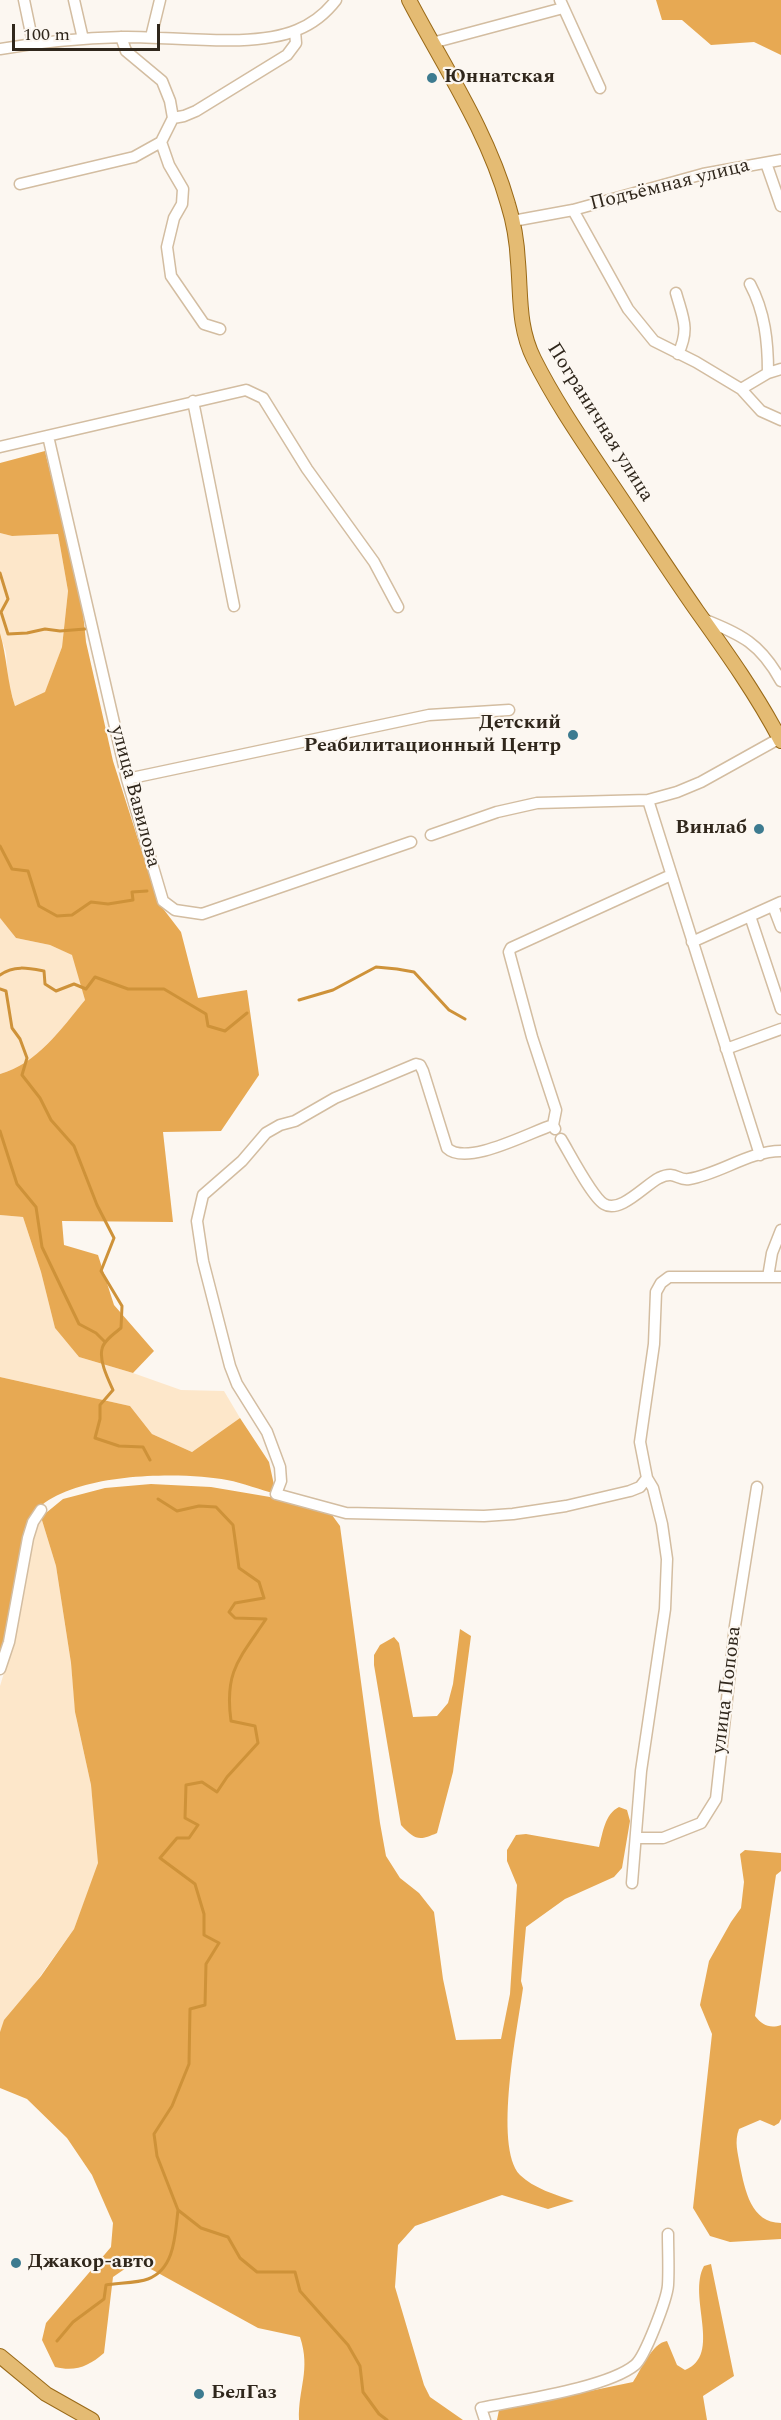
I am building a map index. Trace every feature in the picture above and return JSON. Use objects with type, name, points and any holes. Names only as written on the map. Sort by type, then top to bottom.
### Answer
[{"type":"main road","name":"Пограничная улица","points":[[409,0],[482,134],[502,183],[513,221],[519,263],[520,317],[534,358],[570,421],[750,687],[780,740]]},
{"type":"main road","points":[[0,2356],[46,2394],[92,2420]]},
{"type":"street","points":[[24,0],[33,43]]},
{"type":"street","points":[[74,0],[83,39]]},
{"type":"street","points":[[151,37],[160,0]]},
{"type":"street","points":[[0,49],[33,43],[121,37],[251,39],[273,37],[295,31],[319,17],[336,0]]},
{"type":"street","points":[[432,43],[562,4],[600,88]]},
{"type":"street","points":[[172,118],[196,111],[287,55],[296,43],[295,31]]},
{"type":"street","points":[[20,184],[134,157],[161,142],[172,118],[170,101],[162,81],[126,51],[121,37]]},
{"type":"street","points":[[161,142],[169,165],[183,189],[182,204],[174,218],[166,247],[171,276],[204,324],[220,329]]},
{"type":"street","name":"Подъёмная улица","points":[[513,221],[573,210],[703,174],[781,160]]},
{"type":"street","name":"Подъёмная улица","points":[[766,163],[781,206]]},
{"type":"street","points":[[573,210],[640,326],[654,341],[741,389],[760,411],[781,420]]},
{"type":"street","points":[[750,284],[757,298],[768,344],[768,373]]},
{"type":"street","points":[[675,292],[686,329],[685,339],[678,354]]},
{"type":"street","points":[[741,389],[768,373],[781,369]]},
{"type":"street","points":[[0,447],[86,425],[143,415],[193,401],[246,390],[263,398],[307,469],[374,562],[398,607]]},
{"type":"street","points":[[193,401],[234,606]]},
{"type":"street","name":"улица Вавилова","points":[[48,436],[127,779],[163,901],[175,910],[202,914],[411,842]]},
{"type":"street","points":[[703,619],[741,635],[761,651],[781,681]]},
{"type":"street","points":[[127,779],[429,715],[509,710]]},
{"type":"street","points":[[431,835],[497,812],[537,803],[648,800],[677,792],[711,777],[780,740]]},
{"type":"street","points":[[648,800],[759,1155]]},
{"type":"street","points":[[671,876],[548,930],[511,948],[509,952],[532,1036],[556,1110],[556,1131],[596,1195],[603,1204],[612,1206],[622,1204],[658,1179],[671,1174],[687,1179],[759,1155],[781,1151]]},
{"type":"street","points":[[692,942],[777,904],[781,927]]},
{"type":"street","points":[[750,916],[781,1009]]},
{"type":"street","points":[[726,1049],[781,1029]]},
{"type":"street","points":[[556,1131],[461,1154],[452,1153],[447,1148],[423,1071],[420,1065],[416,1064],[335,1098],[295,1121],[280,1125],[266,1133],[242,1161],[203,1196],[197,1221],[203,1261],[230,1366],[237,1384],[267,1432],[275,1450],[281,1481],[276,1494],[311,1505],[346,1513],[484,1516],[513,1514],[566,1506],[630,1491],[640,1487],[647,1478]]},
{"type":"street","points":[[768,1276],[772,1253],[781,1230]]},
{"type":"street","points":[[632,1883],[641,1771],[665,1609],[667,1559],[662,1524],[647,1478],[640,1442],[654,1344],[656,1292],[661,1283],[669,1277],[781,1277]]},
{"type":"street","name":"улица Попова","points":[[637,1838],[663,1838],[701,1823],[716,1799],[735,1626],[757,1487]]},
{"type":"street","points":[[0,1669],[9,1642],[28,1538],[40,1510]]},
{"type":"street","points":[[485,2420],[481,2408],[592,2384],[623,2373],[637,2364],[648,2343],[668,2288],[668,2234]]},
{"type":"shaded area","points":[[656,0],[781,0],[781,55],[754,42],[711,45],[682,20],[662,20]]},
{"type":"shaded area","points":[[45,451],[82,603],[86,642],[113,761],[158,902],[181,932],[198,998],[247,990],[259,1075],[221,1131],[163,1132],[173,1222],[62,1221],[64,1245],[98,1255],[114,1305],[154,1351],[133,1373],[79,1357],[55,1328],[41,1272],[23,1217],[0,1215],[0,1074],[26,1062],[37,1054],[85,1000],[72,955],[50,945],[16,938],[0,918],[0,633],[15,706],[45,692],[62,647],[68,591],[58,534],[12,536],[0,533],[0,463]]},
{"type":"shaded area","points":[[0,533],[12,536],[58,534],[68,591],[62,647],[45,693],[15,706],[8,681],[6,653],[0,633]]},
{"type":"shaded area","points":[[0,918],[16,938],[50,945],[73,955],[85,1000],[37,1054],[26,1062],[0,1074]]},
{"type":"shaded area","points":[[0,1215],[23,1217],[41,1272],[55,1328],[79,1357],[181,1390],[224,1391],[240,1418],[192,1452],[152,1434],[130,1406],[0,1377]]},
{"type":"shaded area","points":[[0,1377],[130,1406],[152,1434],[192,1452],[240,1418],[269,1462],[276,1494],[227,1480],[205,1477],[147,1476],[85,1485],[58,1495],[37,1509],[25,1528],[11,1612],[0,1659]]},
{"type":"shaded area","points":[[151,1484],[211,1487],[270,1497],[332,1515],[340,1526],[386,1856],[400,1878],[419,1893],[434,1912],[443,1979],[456,2040],[501,2039],[510,1994],[517,1885],[507,1861],[507,1850],[516,1835],[526,1834],[599,1847],[605,1824],[614,1810],[619,1807],[627,1810],[630,1821],[622,1868],[614,1877],[565,1899],[526,1927],[521,1981],[523,1988],[510,2085],[508,2139],[512,2160],[525,2180],[552,2194],[574,2201],[548,2209],[502,2195],[415,2226],[398,2245],[395,2287],[424,2385],[430,2397],[463,2420],[299,2420],[304,2369],[300,2337],[258,2328],[149,2268],[129,2266],[113,2277],[104,2353],[93,2361],[76,2368],[55,2367],[42,2340],[46,2323],[111,2247],[113,2223],[92,2175],[67,2138],[27,2099],[0,2088],[0,2032],[4,2020],[41,1976],[74,1929],[98,1863],[91,1785],[75,1712],[71,1663],[56,1566],[41,1517],[63,1499],[105,1488]]},
{"type":"shaded area","points":[[41,1517],[56,1566],[71,1663],[76,1717],[91,1785],[99,1863],[74,1929],[0,2032],[0,1686],[10,1653],[35,1531]]},
{"type":"shaded area","points":[[460,1629],[471,1636],[453,1772],[437,1833],[418,1838],[401,1825],[374,1655],[380,1645],[394,1637],[399,1643],[413,1717],[437,1716],[448,1703],[453,1684]]},
{"type":"shaded area","points":[[745,1850],[781,1853],[781,1871],[776,1875],[755,2016],[766,2025],[773,2027],[781,2025],[781,2119],[774,2126],[760,2120],[739,2129],[737,2152],[751,2204],[763,2217],[771,2222],[781,2223],[781,2239],[730,2242],[710,2236],[693,2208],[712,2034],[700,2005],[709,1961],[741,1908],[744,1882],[740,1854]]},
{"type":"shaded area","points":[[711,2264],[734,2376],[703,2396],[707,2420],[497,2420],[499,2410],[633,2382],[656,2347],[667,2341],[677,2365],[685,2370],[696,2362],[702,2352],[703,2339],[700,2279],[704,2266]]},
{"type":"waterway","points":[[0,573],[8,599],[1,612],[8,634],[45,629],[60,631],[85,629]]},
{"type":"waterway","points":[[0,846],[12,869],[28,871],[39,906],[57,916],[72,915],[91,902],[108,904],[133,900],[132,892],[147,891]]},
{"type":"waterway","points":[[299,1000],[333,990],[376,967],[397,969],[414,972],[449,1010],[465,1019]]},
{"type":"waterway","points":[[0,975],[16,969],[44,971],[45,984],[56,991],[74,984],[86,989],[95,977],[128,989],[164,989],[206,1014],[208,1026],[225,1031],[247,1013]]},
{"type":"waterway","points":[[0,989],[6,991],[12,1028],[20,1039],[27,1058],[22,1075],[40,1098],[51,1120],[74,1146],[97,1205],[114,1238],[101,1271],[122,1306],[121,1328],[107,1340],[102,1349],[103,1364],[113,1390],[100,1405],[100,1419],[95,1438],[119,1446],[143,1447],[150,1460]]},
{"type":"waterway","points":[[0,1131],[17,1184],[36,1207],[42,1247],[79,1324],[96,1333],[105,1342]]},
{"type":"waterway","points":[[158,1499],[177,1511],[199,1506],[216,1507],[233,1525],[239,1568],[259,1582],[264,1598],[235,1603],[229,1612],[235,1618],[266,1619],[236,1666],[232,1677],[229,1704],[231,1721],[255,1726],[258,1743],[227,1777],[217,1792],[202,1782],[186,1785],[185,1818],[198,1825],[189,1838],[177,1838],[160,1858],[195,1884],[204,1914],[204,1935],[219,1943],[206,1964],[205,2005],[190,2009],[189,2064],[172,2106],[154,2134],[157,2156],[178,2210],[201,2228],[228,2237],[240,2258],[257,2272],[295,2272],[300,2291],[348,2345],[360,2366],[363,2392],[379,2414],[387,2420]]},
{"type":"waterway","points":[[57,2341],[73,2322],[104,2299],[106,2285],[148,2279],[164,2268],[172,2250],[178,2210]]},
{"type":"place","name":"Юннатская","points":[[432,78]]},
{"type":"place","name":"Детский Реабилитационный Центр","points":[[573,735]]},
{"type":"place","name":"Винлаб","points":[[759,829]]},
{"type":"place","name":"Джакор-авто","points":[[16,2263]]},
{"type":"place","name":"БелГаз","points":[[199,2394]]}]
